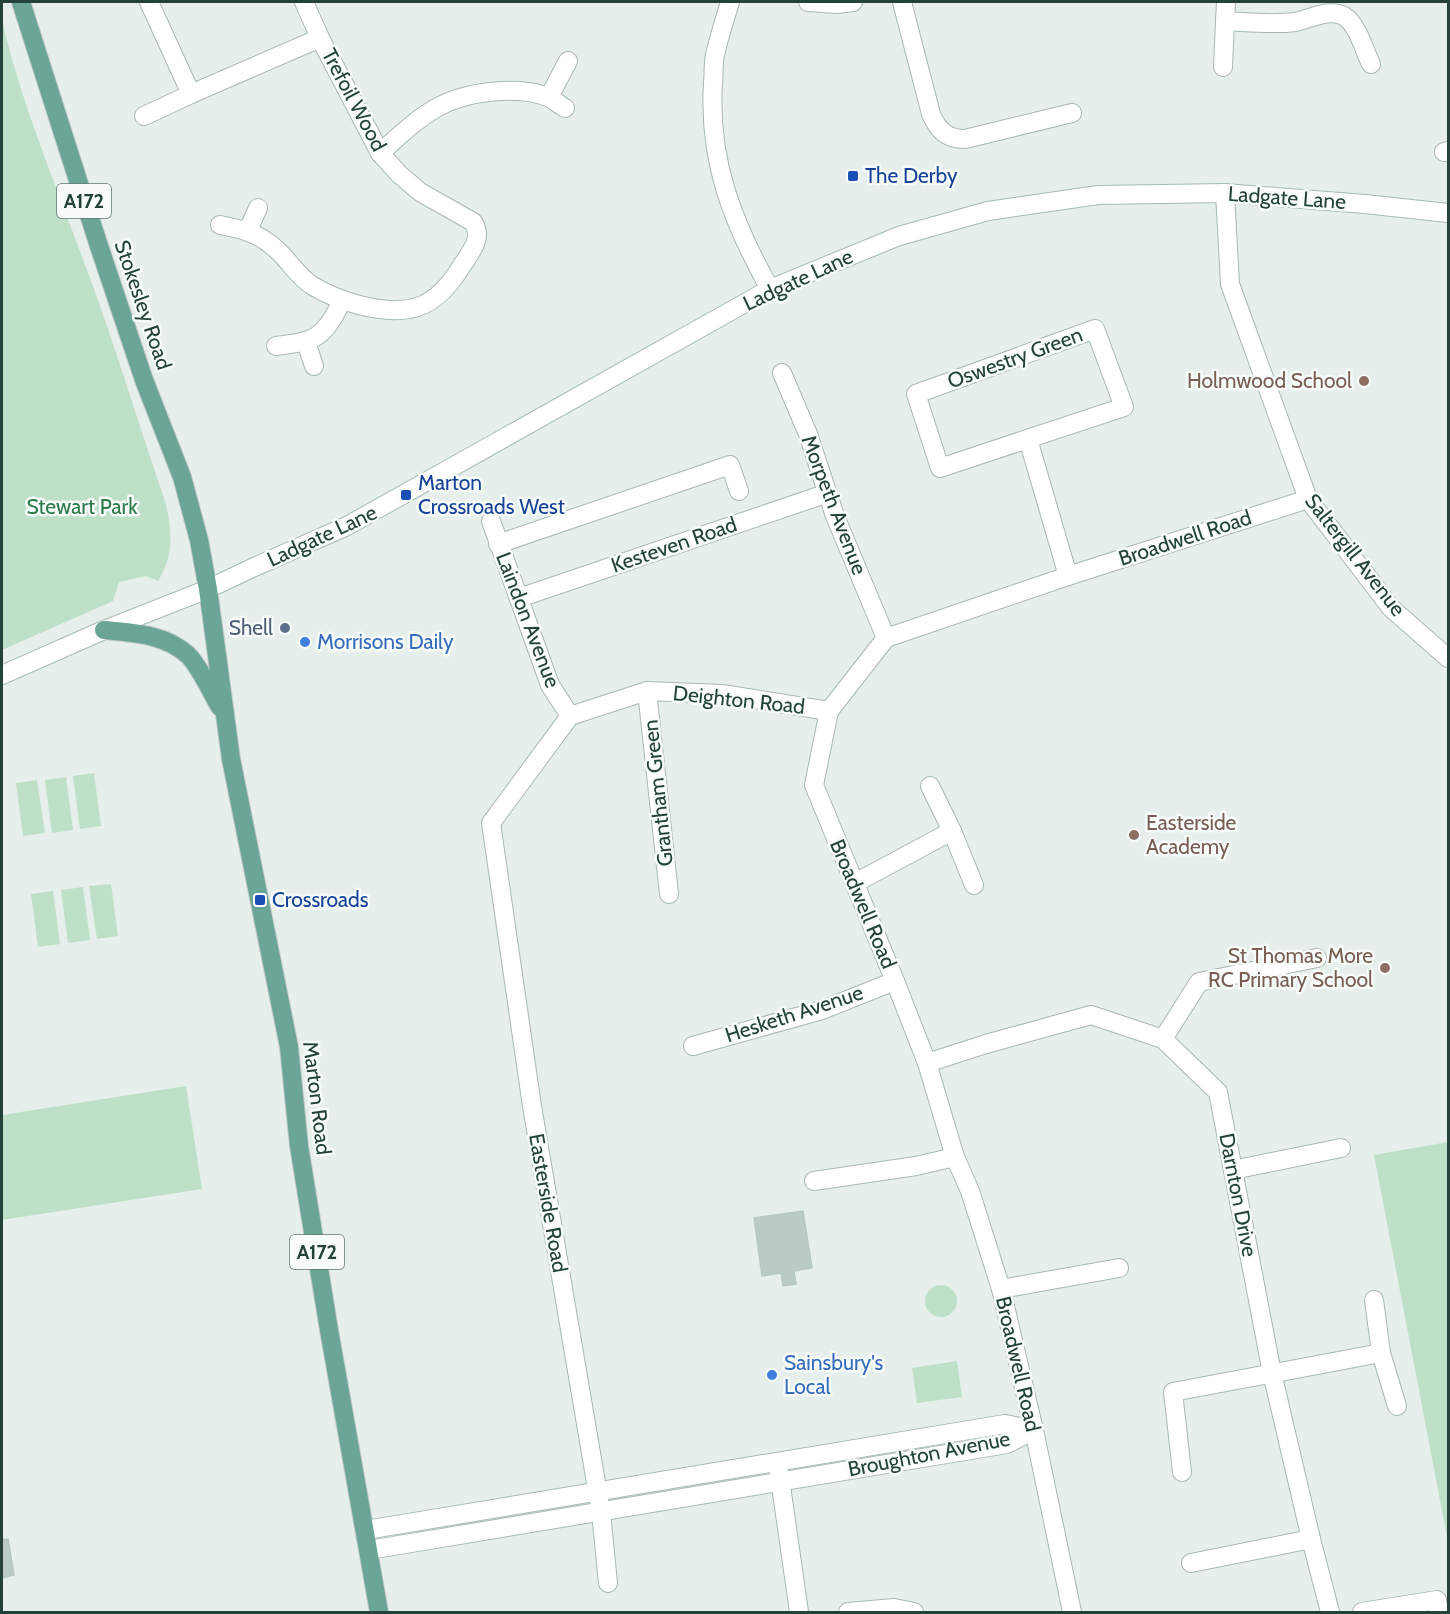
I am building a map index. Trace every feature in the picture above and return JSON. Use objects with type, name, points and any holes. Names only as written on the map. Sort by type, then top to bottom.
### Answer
[{"type":"main road","name":"Stokesley Road","points":[[21,2],[105,265],[144,380],[182,477],[199,540],[208,589]]},
{"type":"main road","name":"Marton Road","points":[[208,589],[231,759],[289,1047],[300,1146],[329,1330],[379,1612]]},
{"type":"main road","name":"A172","points":[[104,630],[154,636],[173,644],[189,657],[224,714]]},
{"type":"street","points":[[149,2],[191,94]]},
{"type":"street","name":"Trefoil Wood","points":[[220,225],[248,230],[266,241],[311,285],[342,301],[394,309],[411,309],[429,302],[444,290],[459,272],[477,239],[477,228],[473,222],[420,192],[380,153],[320,38],[304,2]]},
{"type":"street","points":[[730,2],[715,56],[711,110],[715,147],[722,180],[746,247],[770,289]]},
{"type":"street","points":[[808,2],[837,4],[853,2]]},
{"type":"street","points":[[902,2],[931,114],[937,126],[946,135],[954,139],[964,139],[1072,112]]},
{"type":"street","points":[[1223,67],[1226,2]]},
{"type":"street","points":[[1225,21],[1275,24],[1332,12],[1344,16],[1353,24],[1371,64]]},
{"type":"street","points":[[144,116],[320,38]]},
{"type":"street","points":[[549,97],[568,61]]},
{"type":"street","points":[[380,153],[418,120],[458,97],[524,92],[549,97],[565,108]]},
{"type":"street","name":"Ladgate Lane","points":[[2,675],[104,630],[208,589],[347,526],[770,289],[899,236],[988,211],[1098,195],[1225,193],[1449,213]]},
{"type":"street","name":"Saltergill Avenue","points":[[1225,193],[1230,284],[1308,499],[1391,608],[1449,658]]},
{"type":"street","points":[[248,230],[258,208]]},
{"type":"street","points":[[276,346],[306,342],[323,332],[330,325],[342,301]]},
{"type":"street","name":"Oswestry Green","points":[[1095,328],[1124,407],[1028,439],[940,468],[916,394],[1095,328]]},
{"type":"street","points":[[306,342],[314,366]]},
{"type":"street","name":"Morpeth Avenue","points":[[782,373],[808,434],[836,516],[886,638]]},
{"type":"street","points":[[1028,439],[1068,576]]},
{"type":"street","points":[[498,544],[730,465],[739,491]]},
{"type":"street","name":"Kesteven Road","points":[[519,598],[828,493]]},
{"type":"street","name":"Broadwell Road","points":[[1072,1612],[1034,1430],[1000,1289],[969,1191],[955,1156],[927,1063],[814,785],[829,711],[886,638],[1068,576],[1308,499]]},
{"type":"street","name":"Laindon Avenue","points":[[490,521],[550,685],[570,716]]},
{"type":"street","name":"Deighton Road","points":[[570,716],[646,691],[722,694],[829,711]]},
{"type":"street","name":"Grantham Green","points":[[646,691],[669,894]]},
{"type":"street","name":"Easterside Road","points":[[570,716],[491,823],[532,1106],[601,1512],[608,1583]]},
{"type":"street","points":[[930,786],[974,885]]},
{"type":"street","points":[[855,883],[951,831]]},
{"type":"street","points":[[1163,1039],[1199,982],[1317,958]]},
{"type":"street","name":"Hesketh Avenue","points":[[693,1046],[822,1010],[895,981]]},
{"type":"street","name":"Darnton Drive","points":[[927,1063],[1091,1015],[1163,1039],[1218,1092],[1272,1373],[1330,1612]]},
{"type":"street","points":[[1233,1170],[1341,1148]]},
{"type":"street","points":[[814,1181],[916,1166],[955,1156]]},
{"type":"street","points":[[1000,1289],[1119,1268]]},
{"type":"street","points":[[1374,1300],[1381,1353],[1397,1406]]},
{"type":"street","points":[[1182,1472],[1173,1392],[1381,1353]]},
{"type":"street","name":"Broughton Avenue","points":[[366,1530],[1005,1424],[1034,1430]]},
{"type":"street","name":"Broughton Avenue","points":[[369,1550],[1007,1444],[1034,1430]]},
{"type":"street","points":[[777,1462],[799,1612]]},
{"type":"street","points":[[1191,1563],[1311,1539]]},
{"type":"street","points":[[1362,1612],[1437,1600],[1439,1612]]},
{"type":"street","points":[[848,1612],[894,1608],[914,1612]]},
{"type":"green space","name":"Stewart Park","points":[[2,20],[29,112],[106,322],[166,504],[170,524],[170,544],[167,562],[158,581],[146,576],[119,582],[113,601],[2,650]]},
{"type":"green space","points":[[94,773],[101,826],[80,829],[73,776]]},
{"type":"green space","points":[[66,777],[73,830],[52,833],[45,780]]},
{"type":"green space","points":[[37,780],[45,833],[23,836],[16,783]]},
{"type":"green space","points":[[111,884],[118,936],[97,939],[89,886]]},
{"type":"green space","points":[[83,887],[90,940],[68,943],[61,890]]},
{"type":"green space","points":[[53,891],[60,944],[38,947],[31,894]]},
{"type":"green space","points":[[186,1086],[202,1189],[2,1220],[2,1115]]},
{"type":"green space","points":[[1448,1142],[1448,1542],[1374,1155]]},
{"type":"green space","points":[[941,1285],[952,1290],[957,1301],[952,1312],[941,1317],[930,1312],[925,1301],[930,1290]]},
{"type":"green space","points":[[957,1361],[962,1397],[917,1403],[912,1368]]},
{"type":"building","points":[[803,1211],[812,1268],[794,1271],[796,1284],[783,1286],[781,1273],[762,1276],[754,1218]]},
{"type":"building","points":[[8,1539],[14,1575],[2,1578],[2,1540]]},
{"type":"place","name":"The Derby","points":[[853,176]]},
{"type":"place","name":"Holmwood School","points":[[1364,381]]},
{"type":"place","name":"Marton Crossroads West","points":[[406,495]]},
{"type":"place","name":"Shell","points":[[285,628]]},
{"type":"place","name":"Morrisons Daily","points":[[305,642]]},
{"type":"place","name":"Easterside Academy","points":[[1134,835]]},
{"type":"place","name":"Crossroads","points":[[260,900]]},
{"type":"place","name":"St Thomas More RC Primary School","points":[[1385,968]]},
{"type":"place","name":"Sainsbury's Local","points":[[772,1375]]}]
